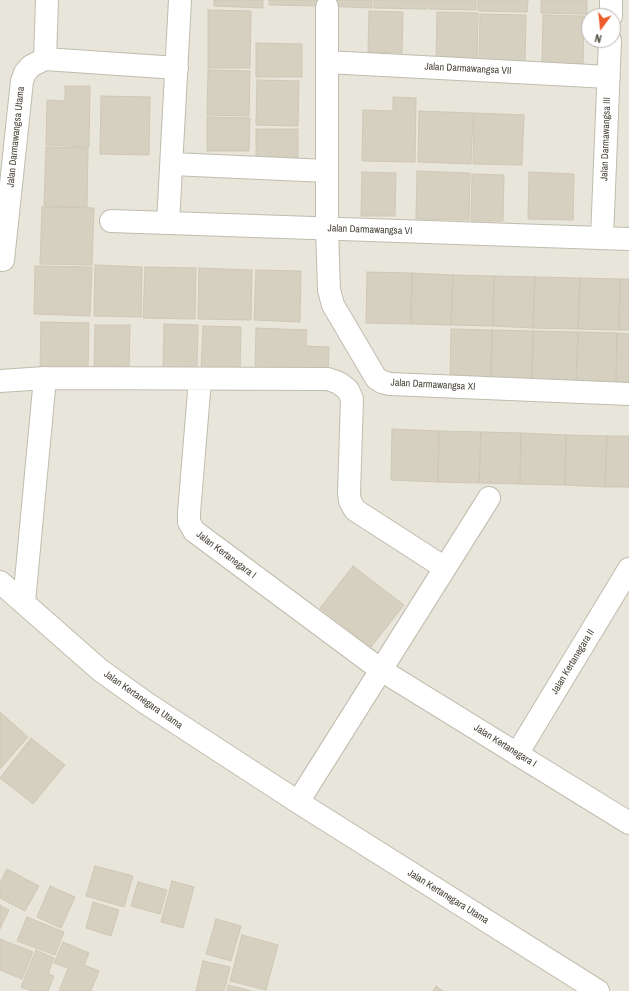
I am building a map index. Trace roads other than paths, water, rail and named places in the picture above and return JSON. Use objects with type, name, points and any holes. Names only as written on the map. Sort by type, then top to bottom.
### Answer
[{"type":"street","points":[[47,0],[45,59],[177,68]]},
{"type":"street","points":[[168,223],[180,0]]},
{"type":"street","points":[[327,7],[327,228]]},
{"type":"street","name":"Jalan Darmawangsa III","points":[[602,238],[610,48]]},
{"type":"street","name":"Jalan Darmawangsa Utama","points":[[3,260],[22,81],[25,73],[31,66],[45,59]]},
{"type":"street","name":"Jalan Darmawangsa VII","points":[[327,62],[609,77]]},
{"type":"street","points":[[172,164],[327,171]]},
{"type":"street","name":"Jalan Darmawangsa VI","points":[[111,221],[629,239]]},
{"type":"street","name":"Jalan Darmawangsa XI","points":[[327,228],[329,290],[333,304],[376,378],[382,382],[390,384],[629,394]]},
{"type":"street","points":[[24,602],[45,378]]},
{"type":"street","points":[[0,382],[45,378],[200,380],[328,379],[338,383],[348,390],[352,400],[349,493],[350,501],[355,510],[445,568]]},
{"type":"street","name":"Jalan Kertanegara I","points":[[200,380],[189,513],[189,522],[194,531],[381,670],[629,823]]},
{"type":"street","points":[[298,802],[489,498]]},
{"type":"street","name":"Jalan Kertanegara II","points":[[517,754],[629,569]]},
{"type":"street","name":"Jalan Kertanegara Utama","points":[[0,582],[100,670],[146,703],[298,802],[598,991]]}]
